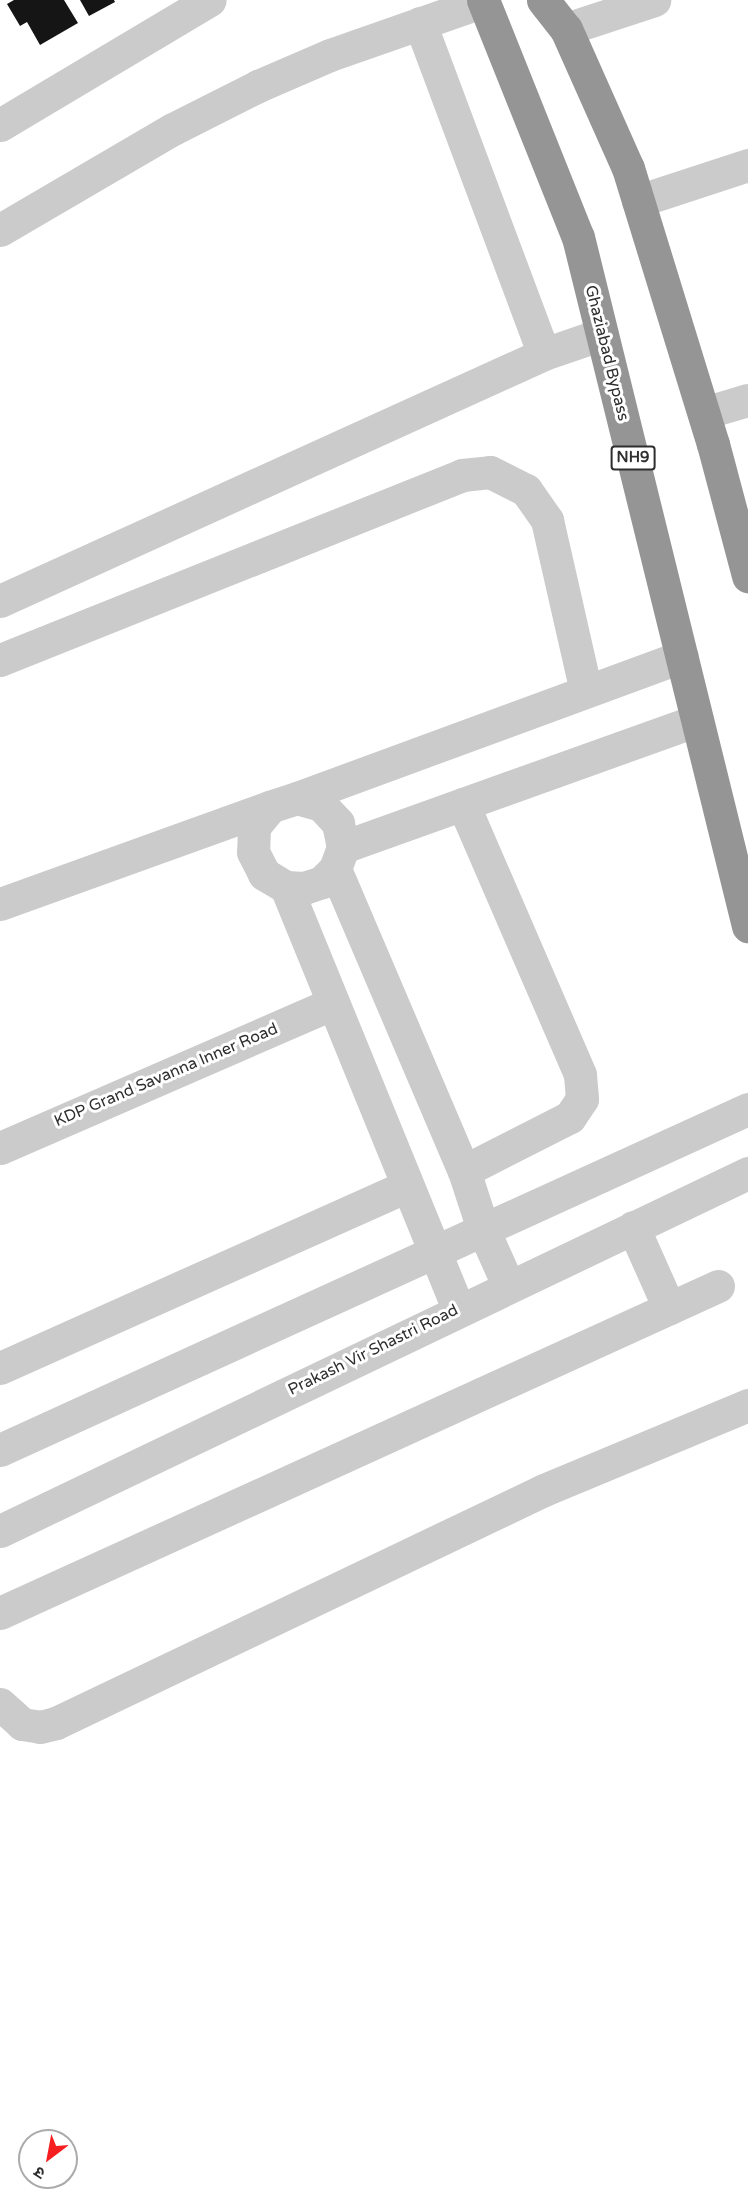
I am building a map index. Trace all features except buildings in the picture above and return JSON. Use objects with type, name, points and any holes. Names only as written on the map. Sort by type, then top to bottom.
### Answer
[{"type":"highway","name":"Ghaziabad Bypass","points":[[484,0],[578,237],[748,926]]},
{"type":"highway","points":[[543,0],[566,29],[628,168],[704,413],[748,576]]},
{"type":"street","points":[[0,124],[210,0]]},
{"type":"street","points":[[0,230],[173,129],[258,86],[484,0]]},
{"type":"street","points":[[566,29],[654,0]]},
{"type":"street","points":[[420,23],[544,354]]},
{"type":"street","points":[[638,201],[746,174]]},
{"type":"street","points":[[0,601],[544,354],[602,334]]},
{"type":"street","points":[[704,413],[748,400]]},
{"type":"street","points":[[0,660],[462,475],[490,472],[526,490],[547,520],[586,691]]},
{"type":"street","points":[[0,904],[682,656]]},
{"type":"street","points":[[508,1285],[483,1229],[464,1171],[339,858],[338,823],[321,805],[283,802],[255,827],[253,852],[264,874],[286,887],[304,888],[322,882],[339,858],[463,804],[697,720]]},
{"type":"street","points":[[463,804],[580,1075],[582,1099],[570,1117],[464,1171]]},
{"type":"street","points":[[286,887],[458,1309]]},
{"type":"street","name":"KDP Grand Savanna Inner Road","points":[[0,1148],[333,1003]]},
{"type":"street","points":[[0,1450],[433,1250],[748,1109]]},
{"type":"street","name":"Prakash Vir Shastri Road","points":[[0,1531],[508,1285],[748,1173]]},
{"type":"street","points":[[0,1368],[407,1186]]},
{"type":"street","points":[[633,1227],[669,1308]]},
{"type":"street","points":[[0,1612],[718,1286]]},
{"type":"street","points":[[0,1704],[22,1724],[40,1727],[56,1723],[544,1490],[748,1405]]}]
